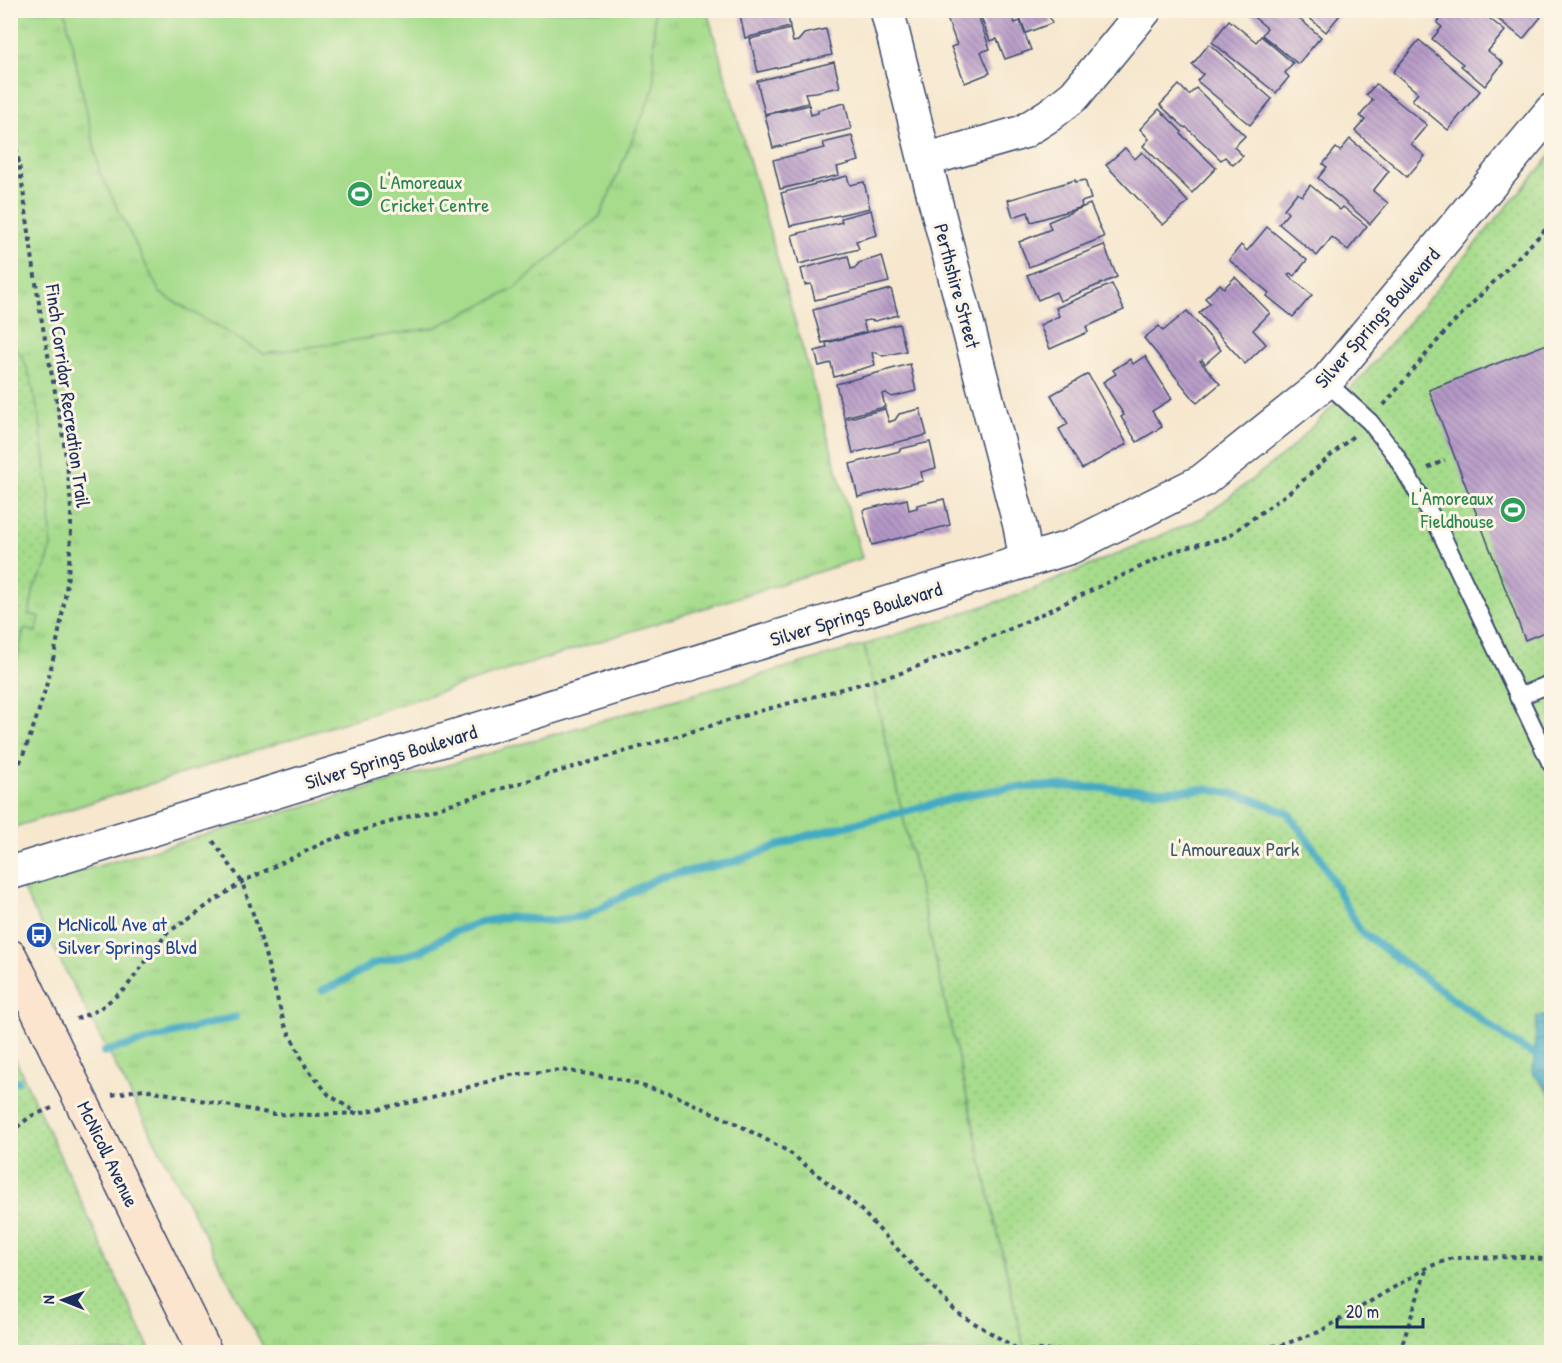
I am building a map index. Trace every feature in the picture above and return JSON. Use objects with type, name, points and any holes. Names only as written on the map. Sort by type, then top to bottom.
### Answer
[{"type":"main road","name":"McNicoll Avenue","points":[[10,956],[205,1353]]},
{"type":"street","name":"Perthshire Street","points":[[887,10],[1020,526],[1026,561]]},
{"type":"street","points":[[925,160],[1023,132],[1052,114],[1075,95],[1145,10]]},
{"type":"street","name":"Silver Springs Boulevard","points":[[10,873],[1071,547],[1202,481],[1326,382],[1551,110]]},
{"type":"lane","points":[[1326,382],[1370,422],[1394,453],[1437,525],[1551,764]]},
{"type":"lane","points":[[1518,697],[1551,683]]},
{"type":"path","name":"Finch Corridor Recreation Trail","points":[[10,113],[20,160],[40,309],[64,444],[72,534],[69,573],[57,640],[41,702],[21,763],[10,784]]},
{"type":"path","points":[[10,168],[20,160]]},
{"type":"path","points":[[70,1021],[98,1010],[125,989],[167,933],[242,882],[327,842],[749,714],[901,673],[1019,624],[1174,551],[1227,537],[1291,491],[1370,422],[1449,327],[1551,223]]},
{"type":"path","points":[[193,817],[221,850],[242,882],[257,925],[284,1023],[306,1067],[329,1095],[358,1113]]},
{"type":"path","points":[[10,1133],[31,1116],[143,1089],[273,1114],[358,1113],[432,1098],[510,1075],[561,1070],[615,1077],[674,1095],[737,1124],[789,1152],[859,1208],[956,1312],[1018,1352],[1225,1351],[1282,1345],[1319,1332],[1428,1267],[1453,1258],[1524,1257],[1551,1260]]},
{"type":"path","points":[[1405,1353],[1403,1342],[1428,1267]]},
{"type":"green space","points":[[11,11],[707,11],[862,558],[11,828]]},
{"type":"green space","name":"L'Amoreaux Cricket Centre","points":[[65,11],[654,11],[654,88],[600,216],[514,289],[434,328],[264,354],[160,293],[100,173]]},
{"type":"green space","name":"L'Amoureaux Park","points":[[1551,155],[1551,1352],[1025,1352],[864,645],[1027,592],[1202,518],[1287,452],[1361,378]]},
{"type":"green space","points":[[11,341],[24,360],[39,415],[50,498],[51,547],[46,567],[34,588],[29,614],[40,617],[36,632],[24,629],[11,687]]},
{"type":"green space","points":[[864,645],[1025,1352],[266,1352],[22,888]]},
{"type":"green space","points":[[10,1048],[151,1352],[11,1352]]},
{"type":"water","points":[[1537,1016],[1551,1017],[1551,1095],[1533,1073]]},
{"type":"building","points":[[739,10],[820,11],[798,17],[788,16],[790,27],[745,38]]},
{"type":"building","points":[[944,10],[976,10],[990,49],[981,52],[990,73],[965,83],[951,47],[957,45]]},
{"type":"building","points":[[978,10],[1010,10],[1015,23],[1020,21],[1031,50],[1005,59],[997,39],[990,41]]},
{"type":"building","points":[[1017,10],[1047,10],[1052,23],[1026,33]]},
{"type":"building","points":[[1245,10],[1289,10],[1321,37],[1298,64],[1262,35],[1267,28]]},
{"type":"building","points":[[1300,10],[1344,10],[1326,32]]},
{"type":"building","points":[[1448,10],[1479,10],[1505,31],[1488,51],[1503,63],[1485,86],[1461,66],[1463,64],[1432,39],[1442,27],[1437,23]]},
{"type":"building","points":[[1493,10],[1534,10],[1541,17],[1523,39],[1497,18],[1499,15]]},
{"type":"building","points":[[1229,20],[1256,42],[1261,36],[1293,63],[1285,73],[1289,77],[1276,93],[1212,42]]},
{"type":"building","points":[[790,29],[793,42],[798,41],[804,34],[826,29],[832,55],[758,72],[750,39]]},
{"type":"building","points":[[1419,40],[1480,91],[1448,130],[1412,100],[1418,93],[1393,72]]},
{"type":"building","points":[[1209,44],[1272,99],[1250,125],[1197,81],[1203,74],[1192,65]]},
{"type":"building","points":[[834,62],[840,87],[805,93],[808,103],[765,114],[757,81]]},
{"type":"building","points":[[1376,84],[1427,125],[1411,144],[1425,156],[1407,177],[1355,131],[1365,120],[1360,116],[1373,100],[1366,95]]},
{"type":"building","points":[[1179,85],[1189,95],[1196,88],[1245,136],[1234,147],[1243,156],[1233,165],[1225,157],[1221,160],[1160,105]]},
{"type":"building","points":[[845,103],[851,129],[773,148],[765,115],[809,105],[811,115],[818,113],[818,110]]},
{"type":"building","points":[[1159,109],[1216,168],[1192,193],[1143,146],[1149,139],[1140,129]]},
{"type":"building","points":[[852,136],[859,161],[837,167],[839,175],[780,189],[773,160],[825,148],[823,143]]},
{"type":"building","points":[[1350,139],[1389,171],[1373,191],[1388,203],[1370,224],[1318,178],[1327,167],[1323,164],[1336,148],[1340,151]]},
{"type":"building","points":[[1125,148],[1135,159],[1142,152],[1188,202],[1163,225],[1106,165]]},
{"type":"building","points":[[847,176],[850,185],[864,182],[870,208],[790,226],[781,193]]},
{"type":"building","points":[[1075,180],[1075,182],[1085,180],[1091,199],[1081,202],[1082,207],[1031,222],[1028,212],[1013,217],[1008,200]]},
{"type":"building","points":[[1310,185],[1340,210],[1343,207],[1367,226],[1348,250],[1332,237],[1317,256],[1279,224],[1288,213],[1284,209],[1297,193],[1302,196]]},
{"type":"building","points":[[1090,204],[1104,237],[1029,267],[1019,242],[1051,229],[1048,222]]},
{"type":"building","points":[[871,210],[877,235],[856,241],[859,249],[799,264],[792,235],[842,222],[841,218]]},
{"type":"building","points":[[1267,227],[1307,260],[1294,276],[1290,273],[1288,275],[1312,295],[1293,317],[1267,296],[1269,293],[1229,260],[1241,245],[1247,251]]},
{"type":"building","points":[[1104,245],[1117,277],[1060,301],[1056,292],[1038,300],[1027,275]]},
{"type":"building","points":[[848,256],[851,269],[859,263],[882,256],[889,282],[815,300],[811,284],[805,285],[801,269]]},
{"type":"building","points":[[1235,277],[1270,313],[1253,330],[1266,344],[1245,364],[1199,313],[1210,303],[1205,298],[1220,284],[1224,288]]},
{"type":"building","points":[[1112,284],[1124,310],[1086,327],[1088,332],[1050,349],[1040,325],[1059,316],[1056,308]]},
{"type":"building","points":[[891,289],[898,315],[875,321],[863,321],[866,332],[822,343],[813,310]]},
{"type":"building","points":[[1187,311],[1221,350],[1205,364],[1202,360],[1200,361],[1220,384],[1197,403],[1144,338],[1159,326],[1163,331]]},
{"type":"building","points":[[899,324],[906,351],[883,356],[876,352],[872,353],[875,365],[834,377],[831,363],[819,366],[815,351],[827,348],[826,343]]},
{"type":"building","name":"L'Amoreaux Fieldhouse","points":[[1552,342],[1552,629],[1525,640],[1429,390]]},
{"type":"building","points":[[1145,356],[1172,399],[1152,411],[1162,427],[1137,442],[1121,417],[1124,415],[1103,382],[1116,374],[1113,370],[1130,359],[1133,364]]},
{"type":"building","points":[[910,364],[916,391],[892,397],[886,393],[882,394],[885,407],[844,417],[836,384]]},
{"type":"building","points":[[1088,374],[1127,444],[1082,469],[1059,429],[1068,424],[1051,395]]},
{"type":"building","points":[[885,409],[889,422],[895,420],[899,414],[920,409],[927,435],[853,453],[845,419]]},
{"type":"building","points":[[930,442],[936,468],[921,472],[923,481],[858,497],[850,464]]},
{"type":"building","points":[[907,499],[909,510],[917,508],[917,505],[944,499],[950,525],[872,545],[863,510]]},
{"type":"waterway","points":[[322,990],[336,985],[373,964],[418,952],[454,932],[481,922],[509,917],[552,921],[585,916],[660,877],[733,862],[799,838],[976,793],[1010,788],[1055,786],[1164,791],[1208,789],[1247,797],[1288,813],[1318,854],[1360,931],[1511,1041],[1552,1065]]},
{"type":"waterway","points":[[104,1052],[235,1017]]},
{"type":"waterway","points":[[10,1083],[18,1081]]},
{"type":"place","name":"L'Amoreaux Cricket Centre","points":[[360,194]]},
{"type":"place","name":"L'Amoreaux Fieldhouse","points":[[1513,510]]},
{"type":"place","name":"McNicoll Ave at Silver Springs Blvd","points":[[39,935]]}]
